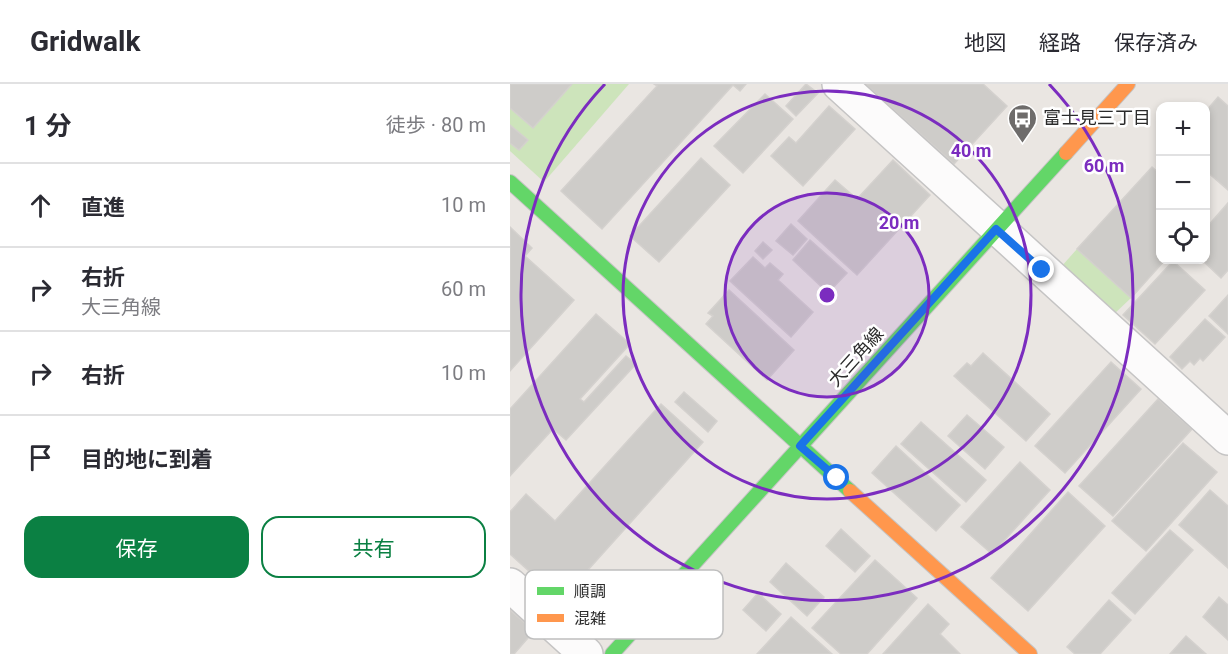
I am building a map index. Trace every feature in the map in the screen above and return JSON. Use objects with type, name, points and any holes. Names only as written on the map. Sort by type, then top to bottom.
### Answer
[{"type":"street","points":[[839,84],[1228,438]]},
{"type":"street","name":"大三角線","points":[[688,570],[1128,84]]},
{"type":"street","points":[[510,182],[1030,654]]},
{"type":"street","points":[[510,585],[525,599]]},
{"type":"street","points":[[569,639],[586,654]]},
{"type":"street","name":"大三角線","points":[[612,654],[626,639]]},
{"type":"green space","points":[[572,84],[629,84],[544,182],[510,151],[510,108]]},
{"type":"green space","points":[[1077,249],[1131,298],[1113,315],[1061,267]]},
{"type":"building","points":[[510,84],[572,84],[533,128],[510,108]]},
{"type":"building","points":[[654,84],[746,84],[740,91],[733,85],[602,229],[561,191],[657,86]]},
{"type":"building","points":[[806,84],[818,93],[796,116],[786,106]]},
{"type":"building","points":[[865,84],[983,84],[1007,106],[954,164]]},
{"type":"building","points":[[765,94],[793,119],[743,173],[714,146]]},
{"type":"building","points":[[1218,97],[1228,106],[1228,190],[1210,174],[1210,106]]},
{"type":"building","points":[[829,106],[855,129],[803,186],[771,156],[789,137],[796,143]]},
{"type":"building","points":[[510,125],[528,140],[519,150],[510,143]]},
{"type":"building","points":[[701,158],[730,185],[659,262],[630,236]]},
{"type":"building","points":[[893,160],[930,195],[857,275],[798,221],[835,180],[857,199]]},
{"type":"building","points":[[1152,167],[1156,170],[1156,264],[1161,264],[1131,298],[1077,249]]},
{"type":"building","points":[[1228,203],[1228,270],[1221,278],[1206,264],[1210,264],[1210,223]]},
{"type":"building","points":[[791,224],[807,239],[793,255],[776,241]]},
{"type":"building","points":[[510,227],[532,248],[525,256],[574,300],[510,371]]},
{"type":"building","points":[[810,240],[847,273],[828,293],[793,260]]},
{"type":"building","points":[[763,242],[772,250],[763,259],[755,251]]},
{"type":"building","points":[[753,257],[765,268],[770,263],[783,274],[778,280],[813,312],[791,337],[730,281]]},
{"type":"building","points":[[1170,264],[1176,264],[1205,290],[1155,344],[1123,315]]},
{"type":"building","points":[[729,290],[794,350],[767,380],[706,324],[713,316],[708,313]]},
{"type":"building","points":[[1228,295],[1228,334],[1209,316]]},
{"type":"building","points":[[596,314],[630,344],[580,399],[584,402],[626,356],[636,364],[566,440],[553,429],[510,476],[510,409]]},
{"type":"building","points":[[1205,319],[1225,337],[1203,361],[1200,358],[1194,365],[1190,361],[1182,369],[1170,357]]},
{"type":"building","points":[[983,353],[1050,414],[1026,441],[954,376],[967,363],[971,366]]},
{"type":"building","points":[[1111,362],[1141,389],[1065,473],[1035,446]]},
{"type":"building","points":[[684,392],[717,421],[708,432],[675,402]]},
{"type":"building","points":[[1158,399],[1192,429],[1113,516],[1079,486]]},
{"type":"building","points":[[661,404],[703,442],[588,570],[528,570],[510,554],[510,512],[526,494],[555,521]]},
{"type":"building","points":[[967,415],[1004,447],[985,469],[948,436]]},
{"type":"building","points":[[921,422],[986,480],[966,502],[901,444]]},
{"type":"building","points":[[1183,443],[1217,472],[1146,551],[1112,521]]},
{"type":"building","points":[[896,446],[960,505],[936,531],[872,473]]},
{"type":"building","points":[[1020,462],[1050,490],[992,554],[961,527]]},
{"type":"building","points":[[1210,490],[1228,506],[1228,568],[1179,525]]},
{"type":"building","points":[[1068,492],[1105,526],[1028,611],[991,578]]},
{"type":"building","points":[[841,529],[870,556],[855,572],[826,546]]},
{"type":"building","points":[[1170,530],[1193,550],[1135,614],[1112,593]]},
{"type":"building","points":[[875,560],[917,598],[867,654],[841,654],[812,628]]},
{"type":"building","points":[[786,563],[824,597],[807,616],[770,582]]},
{"type":"building","points":[[758,593],[781,614],[766,631],[743,610]]},
{"type":"building","points":[[1219,597],[1228,605],[1228,640],[1203,617]]},
{"type":"building","points":[[1109,600],[1131,620],[1100,654],[1075,654],[1067,647]]},
{"type":"building","points":[[928,604],[949,624],[940,634],[960,654],[883,654]]},
{"type":"building","points":[[510,610],[525,623],[525,639],[527,639],[514,654],[510,654]]},
{"type":"building","points":[[791,617],[832,654],[757,654]]},
{"type":"building","points":[[1186,636],[1206,654],[1170,654]]},
{"type":"traffic: fast","points":[[688,570],[1066,153]]},
{"type":"traffic: fast","points":[[510,182],[850,491]]},
{"type":"traffic: fast","points":[[612,654],[626,639]]},
{"type":"traffic: slow","points":[[1066,153],[1128,84]]},
{"type":"traffic: slow","points":[[850,491],[1030,654]]},
{"type":"place","name":"富士見三丁目","points":[[1022,144]]},
{"type":"route","points":[[837,478],[800,446],[996,229],[1042,270]]}]
